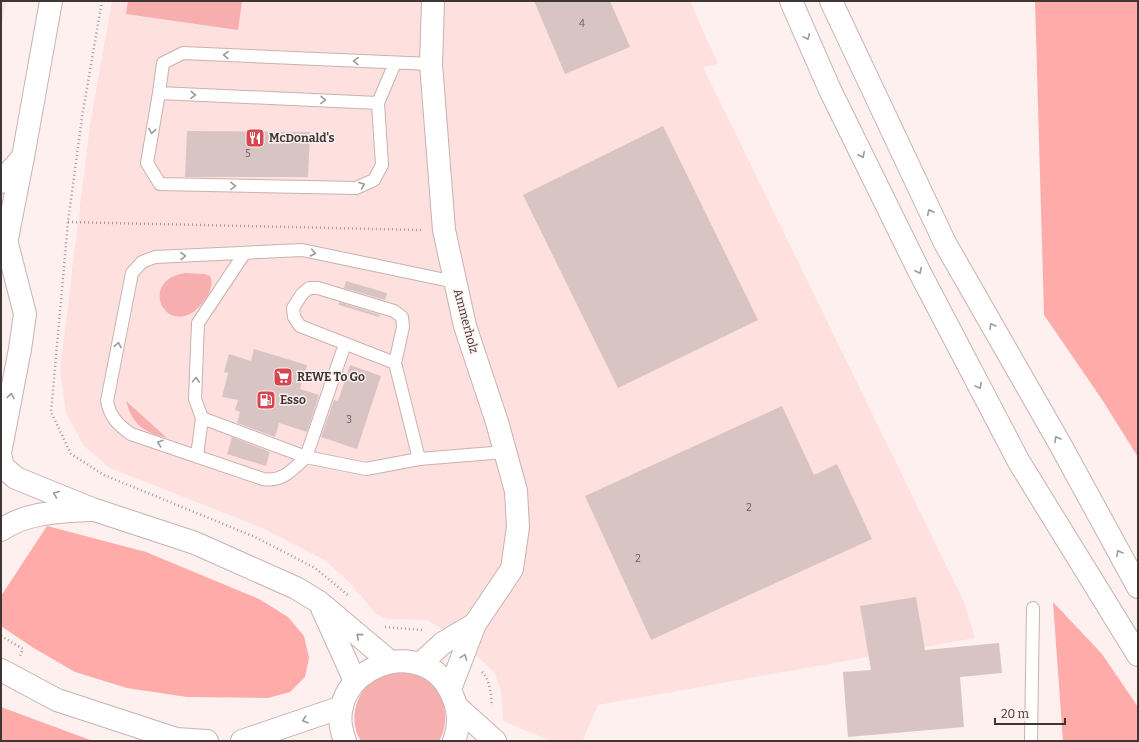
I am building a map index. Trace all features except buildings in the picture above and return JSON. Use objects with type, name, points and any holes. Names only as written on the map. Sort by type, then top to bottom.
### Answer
[{"type":"main road","points":[[1,268],[51,1]]},
{"type":"main road","name":"Ammerholz","points":[[432,1],[431,64],[444,230],[465,326],[497,422],[516,491],[518,527],[512,569],[475,624],[454,698]]},
{"type":"main road","points":[[791,1],[830,90],[919,271],[1019,462],[1138,655]]},
{"type":"main road","points":[[830,1],[945,243],[1056,437],[1138,587]]},
{"type":"main road","points":[[1,182],[23,157]]},
{"type":"main road","points":[[1,448],[20,349],[25,314],[6,240]]},
{"type":"main road","points":[[1,458],[3,467],[16,478],[92,509],[195,543],[296,588],[319,602],[389,661]]},
{"type":"main road","points":[[1,530],[10,524],[43,513],[92,509]]},
{"type":"main road","points":[[319,602],[355,681]]},
{"type":"main road","name":"Ammerholz","points":[[420,664],[443,643],[475,624]]},
{"type":"main road","points":[[345,741],[341,723],[342,707],[347,693],[355,681],[370,668],[389,661],[405,661],[420,664],[437,674],[454,698],[494,741]]},
{"type":"main road","points":[[1,670],[56,700],[176,739],[207,741]]},
{"type":"main road","points":[[454,698],[458,724],[454,741]]},
{"type":"main road","points":[[242,741],[342,707]]},
{"type":"lane","points":[[395,63],[378,103],[382,165],[374,180],[356,188],[160,184],[147,163],[163,63],[183,53],[431,64]]},
{"type":"lane","points":[[159,93],[378,103]]},
{"type":"lane","points":[[345,344],[306,457],[286,475],[275,481],[263,479],[131,434],[114,420],[109,410],[107,401],[132,273],[142,262],[155,257],[244,254],[302,250],[455,282]]},
{"type":"lane","points":[[197,456],[202,418],[195,399],[198,323],[244,254]]},
{"type":"lane","points":[[395,363],[300,326],[294,317],[293,308],[302,294],[309,288],[318,288],[394,311],[402,317],[403,327],[395,363],[419,459]]},
{"type":"lane","points":[[202,418],[306,457],[366,469],[419,459],[505,452]]},
{"type":"lane","points":[[1031,741],[1033,608]]},
{"type":"path","points":[[68,222],[444,230]]},
{"type":"path","points":[[1,636],[23,649]]},
{"type":"shaded area","points":[[1,1],[6,1],[1,30]]},
{"type":"shaded area","points":[[112,1],[690,1],[718,64],[703,67],[964,602],[975,638],[598,705],[582,741],[551,741],[503,721],[501,691],[495,673],[461,641],[427,620],[387,619],[375,613],[351,584],[325,560],[260,527],[110,468],[84,446],[66,413],[60,370],[90,125]]},
{"type":"shaded area","points":[[128,1],[242,1],[238,30],[126,14]]},
{"type":"shaded area","points":[[1035,1],[1138,1],[1138,457],[1101,398],[1044,315]]},
{"type":"shaded area","points":[[185,273],[205,274],[210,276],[211,286],[204,301],[191,313],[180,317],[170,314],[163,307],[160,297],[162,287],[170,278]]},
{"type":"shaded area","points":[[126,401],[167,438],[140,427],[132,416]]},
{"type":"shaded area","points":[[47,526],[146,552],[259,599],[288,617],[304,636],[309,658],[305,677],[290,692],[268,698],[187,697],[127,688],[75,672],[32,647],[1,626],[1,596]]},
{"type":"shaded area","points":[[1053,602],[1102,654],[1138,707],[1138,741],[1063,741]]},
{"type":"shaded area","points":[[403,672],[417,676],[429,682],[435,688],[443,702],[445,718],[439,741],[361,741],[357,733],[354,717],[358,700],[362,692],[374,680],[381,676]]},
{"type":"shaded area","points":[[1,707],[93,741],[1,741]]},
{"type":"place","name":"McDonald's","points":[[255,138]]},
{"type":"place","name":"REWE To Go","points":[[283,377]]},
{"type":"place","name":"Esso","points":[[266,400]]}]
